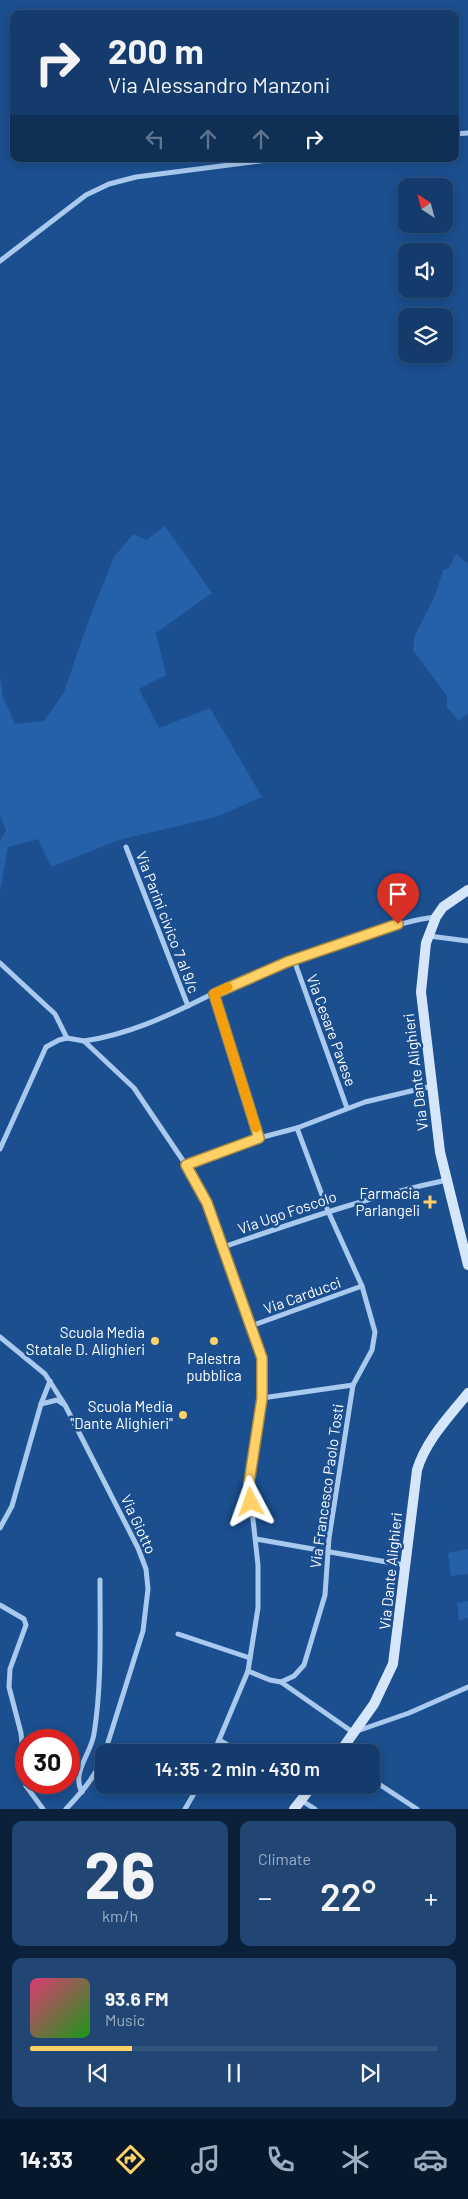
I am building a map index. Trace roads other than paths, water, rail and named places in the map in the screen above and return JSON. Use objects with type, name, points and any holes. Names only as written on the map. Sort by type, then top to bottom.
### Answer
[{"type":"main road","name":"Via Dante Alighieri","points":[[468,890],[443,907],[436,917],[428,936],[422,966],[421,992],[440,1152],[468,1265]]},
{"type":"main road","name":"Via Dante Alighieri","points":[[346,1744],[382,1690],[393,1664],[397,1648],[404,1565],[417,1470],[429,1442],[468,1393]]},
{"type":"main road","points":[[294,1809],[306,1794]]},
{"type":"street","points":[[0,261],[86,195],[109,184],[136,177],[252,162]]},
{"type":"street","name":"Via Parini civico 7 al 9/c","points":[[126,847],[188,1006]]},
{"type":"street","points":[[0,1149],[42,1053],[52,1043],[67,1038],[84,1041],[105,1038],[188,1006],[294,960],[414,919],[436,917]]},
{"type":"street","points":[[428,936],[468,941]]},
{"type":"street","name":"Via Cesare Pavese","points":[[294,960],[347,1108]]},
{"type":"street","points":[[0,963],[55,1014],[67,1038]]},
{"type":"street","points":[[214,994],[259,1138]]},
{"type":"street","points":[[84,1041],[134,1088],[186,1165],[207,1203],[262,1358],[262,1398],[249,1483],[256,1539],[258,1608],[248,1671],[217,1744]]},
{"type":"street","points":[[186,1165],[259,1138],[297,1128],[365,1102],[432,1086]]},
{"type":"street","name":"Via Francesco Paolo Tosti","points":[[281,1682],[294,1676],[307,1660],[325,1594],[328,1552],[353,1385],[372,1350],[375,1332],[362,1286],[328,1211],[297,1128]]},
{"type":"street","name":"Via Ugo Foscolo","points":[[223,1248],[328,1211],[403,1189],[446,1180]]},
{"type":"street","name":"Via Carducci","points":[[251,1326],[362,1286]]},
{"type":"street","name":"Via Giotto","points":[[0,1337],[45,1374],[50,1381],[65,1405],[138,1548],[146,1569],[148,1588],[143,1631],[108,1744]]},
{"type":"street","points":[[0,1528],[12,1506],[41,1404],[50,1381]]},
{"type":"street","points":[[262,1398],[353,1385]]},
{"type":"street","points":[[41,1404],[57,1400],[65,1405]]},
{"type":"street","points":[[256,1539],[404,1565]]},
{"type":"street","points":[[82,1792],[78,1784],[80,1770],[94,1736],[101,1642],[100,1580]]},
{"type":"street","points":[[0,1605],[24,1619],[26,1625],[10,1669],[9,1683],[21,1733],[26,1786],[43,1809]]},
{"type":"street","points":[[178,1634],[250,1658]]},
{"type":"street","points":[[248,1671],[270,1680],[281,1682],[355,1732],[409,1713],[468,1687]]},
{"type":"street","points":[[219,1740],[226,1744]]},
{"type":"street","points":[[66,1809],[95,1775]]},
{"type":"street","points":[[380,1785],[417,1809]]},
{"type":"street","points":[[185,1809],[194,1794]]},
{"type":"street","points":[[301,1794],[315,1809]]},
{"type":"place","name":"Farmacia Parlangeli","points":[[430,1202]]},
{"type":"place","name":"Scuola Media Statale D. Alighieri","points":[[155,1341]]},
{"type":"place","name":"Palestra pubblica","points":[[214,1341]]},
{"type":"place","name":"Scuola Media \"Dante Alighieri\"","points":[[183,1415]]}]
